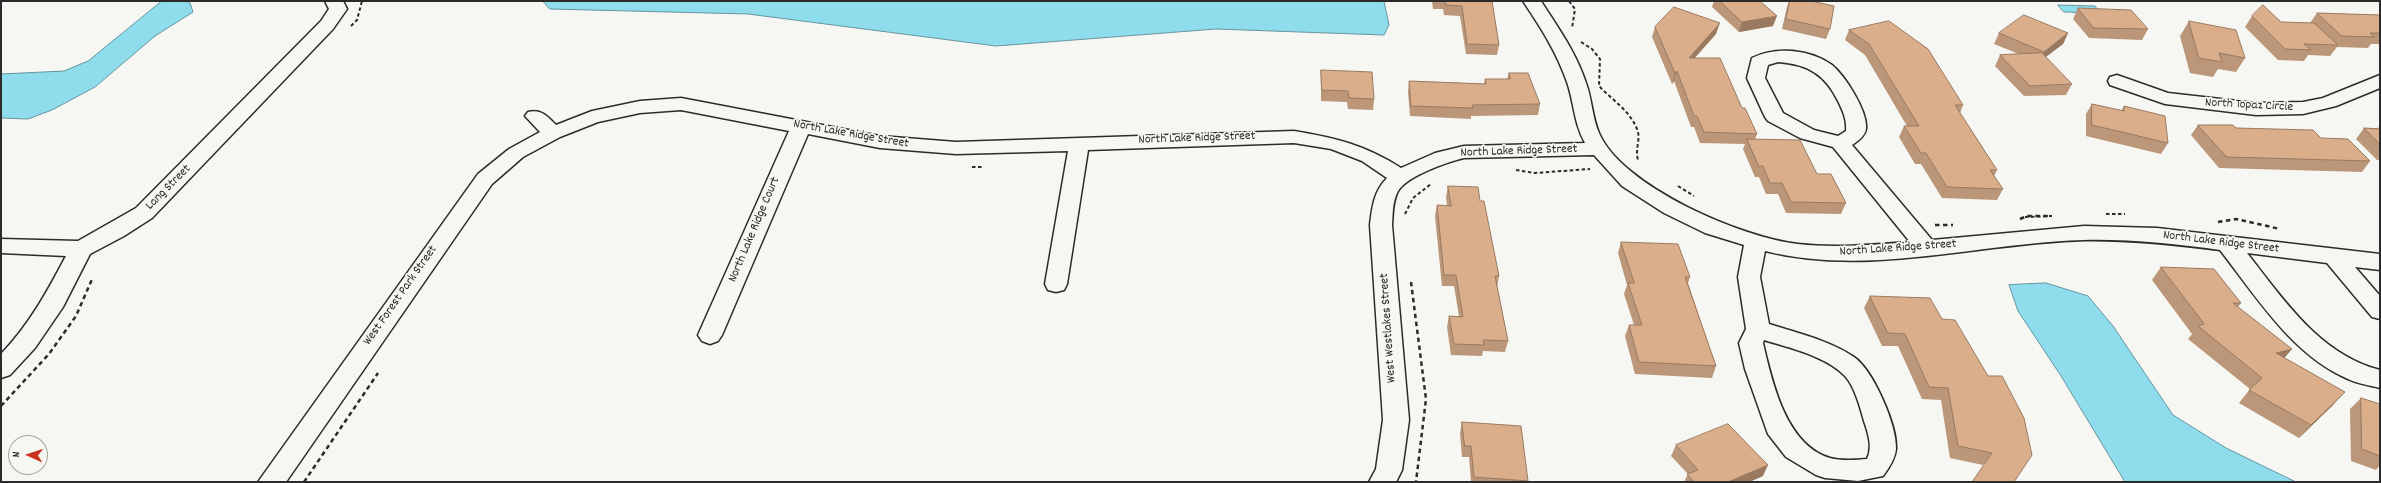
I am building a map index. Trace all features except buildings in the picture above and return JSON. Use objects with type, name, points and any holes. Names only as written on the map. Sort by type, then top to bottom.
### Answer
[{"type":"street","name":"Lang Street","points":[[80,249],[116,231],[144,213],[327,25],[338,9],[334,1]]},
{"type":"street","points":[[1532,1],[1565,52],[1577,84],[1589,133],[1599,149]]},
{"type":"street","points":[[1840,143],[1851,137],[1856,130],[1855,119],[1836,79],[1825,69],[1812,62],[1795,57],[1773,57],[1759,62],[1756,78],[1774,117],[1807,134],[1840,143],[1927,248]]},
{"type":"street","name":"North Topaz Circle","points":[[2116,81],[2165,98],[2256,109],[2303,108],[2329,102],[2380,81]]},
{"type":"street","name":"North Lake Ridge Street","points":[[553,133],[592,117],[640,107],[681,104],[880,142],[933,147],[956,148],[1294,137],[1335,144],[1369,157],[1400,177],[1442,157],[1464,152],[1599,149],[1629,181],[1672,208],[1713,228],[1796,251],[1838,254],[1927,248],[2084,233],[2157,235],[2228,245],[2380,262]]},
{"type":"street","points":[[535,116],[553,133]]},
{"type":"street","name":"North Lake Ridge Court","points":[[710,335],[801,127]]},
{"type":"street","name":"West Forest Park Street","points":[[271,482],[485,179],[516,153],[553,133]]},
{"type":"street","points":[[1056,284],[1079,144]]},
{"type":"street","name":"West Westlakes Street","points":[[1382,482],[1389,470],[1396,420],[1381,225],[1383,203],[1389,188],[1400,177]]},
{"type":"street","points":[[1756,241],[1749,277],[1758,329],[1751,343],[1757,369],[1777,427],[1794,450],[1825,468],[1858,470],[1874,469],[1884,452],[1881,432],[1862,383],[1853,370],[1827,355],[1758,329]]},
{"type":"street","points":[[2228,245],[2303,336],[2322,354],[2345,369],[2380,379]]},
{"type":"street","points":[[1,246],[80,249],[51,307],[27,342],[1,369]]},
{"type":"street","points":[[2334,257],[2380,311]]},
{"type":"path","points":[[1569,1],[1575,9],[1572,29],[1576,34]]},
{"type":"path","points":[[1579,40],[1592,49],[1600,59],[1599,86],[1632,119],[1638,135],[1635,153],[1641,166]]},
{"type":"path","points":[[970,167],[984,167]]},
{"type":"path","points":[[1513,170],[1535,173],[1615,167]]},
{"type":"path","points":[[1403,220],[1413,198],[1437,179]]},
{"type":"path","points":[[1673,185],[1685,188],[1699,199]]},
{"type":"path","points":[[2099,216],[2112,212],[2127,214]]},
{"type":"path","points":[[2014,221],[2028,216],[2045,214],[2059,217]]},
{"type":"path","points":[[2216,223],[2236,219],[2281,229]]},
{"type":"path","points":[[1911,228],[1947,224],[1960,226]]},
{"type":"path","points":[[1410,279],[1426,399],[1416,482]]},
{"type":"path","points":[[304,482],[378,372]]},
{"type":"water","points":[[162,1],[186,1],[190,3],[193,12],[155,36],[95,87],[52,110],[28,119],[1,118],[1,74],[64,71],[88,61]]},
{"type":"water","points":[[543,1],[1384,1],[1389,25],[1384,35],[1216,29],[996,46],[748,14],[550,9]]},
{"type":"water","points":[[2058,5],[2095,6],[2100,13],[2064,12]]},
{"type":"water","points":[[2046,283],[2088,296],[2113,326],[2173,415],[2226,448],[2296,482],[2125,482],[2061,376],[2018,311],[2009,285]]}]
